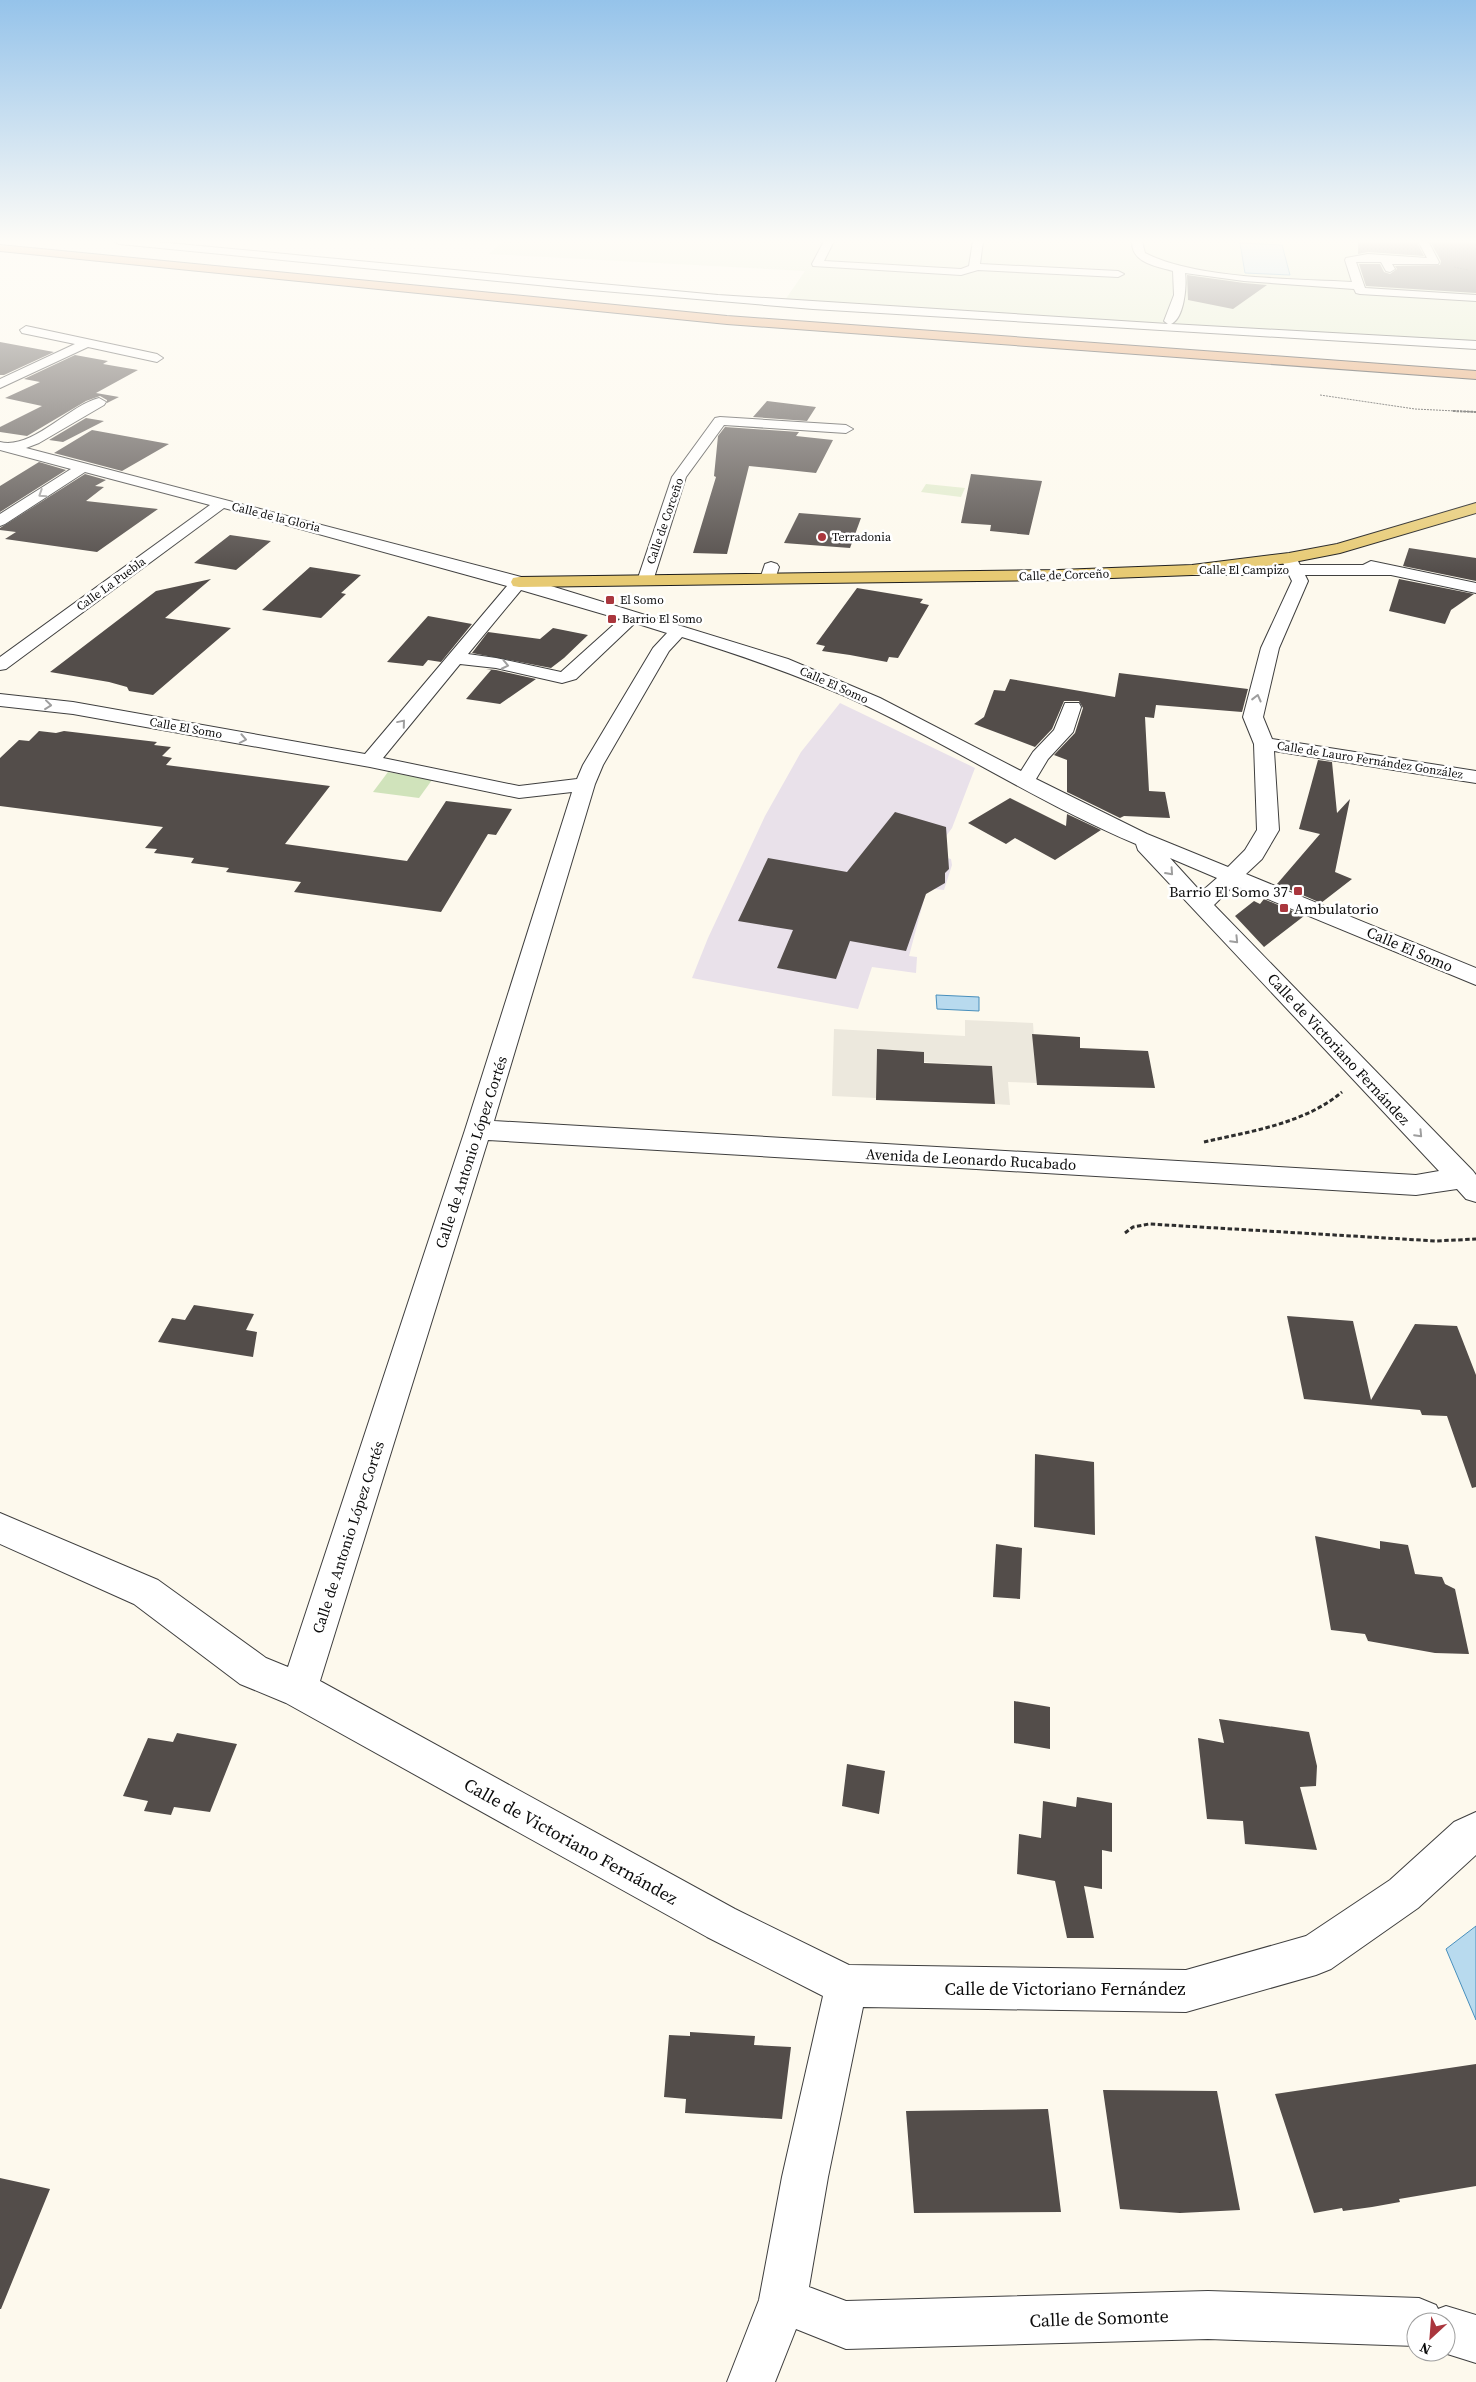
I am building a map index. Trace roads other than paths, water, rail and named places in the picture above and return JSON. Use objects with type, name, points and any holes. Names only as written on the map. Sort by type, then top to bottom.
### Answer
[{"type":"highway","points":[[1165,352],[1476,375]]},
{"type":"main road","points":[[1292,563],[1320,552],[1340,548],[1476,508]]},
{"type":"main road","name":"Calle de Corceño","points":[[519,582],[590,583],[769,573],[1058,576],[1192,570]]},
{"type":"main road","name":"Calle de Corceño","points":[[551,592],[590,583]]},
{"type":"street","points":[[0,384],[68,352]]},
{"type":"street","points":[[130,352],[157,358]]},
{"type":"street","points":[[6,448],[34,440],[99,402]]},
{"type":"street","name":"Calle de Corceño","points":[[645,581],[679,477],[720,421],[846,430]]},
{"type":"street","name":"Calle de la Gloria","points":[[6,448],[222,502],[551,592]]},
{"type":"street","points":[[0,521],[83,467]]},
{"type":"street","name":"Calle La Puebla","points":[[0,665],[222,502]]},
{"type":"street","name":"Calle El Campizo","points":[[1340,548],[1372,566],[1388,571],[1476,588]]},
{"type":"street","points":[[1317,569],[1320,552]]},
{"type":"street","points":[[1201,905],[1254,854],[1268,830],[1264,744],[1253,717],[1270,648],[1300,582],[1292,563]]},
{"type":"street","name":"Calle El Campizo","points":[[1192,570],[1292,563],[1317,569],[1388,571]]},
{"type":"street","points":[[370,760],[519,582]]},
{"type":"street","name":"Calle El Somo","points":[[551,592],[782,663],[817,676],[882,706],[1092,816],[1140,838],[1466,972]]},
{"type":"street","points":[[456,658],[496,663],[562,678],[570,675],[632,617]]},
{"type":"street","name":"Calle de Antonio López Cortés","points":[[299,1690],[478,1130],[585,784],[593,765],[662,648],[679,631]]},
{"type":"street","name":"Calle El Somo","points":[[0,700],[73,708],[370,760],[519,792],[585,784]]},
{"type":"street","points":[[1026,780],[1040,756],[1063,732],[1072,707]]},
{"type":"street","name":"Calle de Lauro Fernández González","points":[[1264,744],[1323,751],[1476,777]]},
{"type":"street","name":"Calle de Victoriano Fernández","points":[[1140,838],[1201,905],[1304,1011],[1360,1074],[1469,1185]]},
{"type":"street","name":"Avenida de Leonardo Rucabado","points":[[478,1130],[1416,1185],[1469,1185]]},
{"type":"street","name":"Calle de Victoriano Fernández","points":[[0,1528],[146,1592],[253,1671],[299,1690],[721,1923],[846,1986],[1186,1991],[1316,1954],[1404,1894],[1468,1836],[1476,1831]]},
{"type":"street","points":[[751,2382],[783,2300],[805,2177],[846,1986]]},
{"type":"street","name":"Calle de Somonte","points":[[783,2300],[846,2325],[1208,2315],[1406,2322]]},
{"type":"street","points":[[1456,2333],[1476,2339]]},
{"type":"water","points":[[936,995],[979,997],[979,1011],[937,1009]]},
{"type":"water","points":[[1476,1926],[1476,2020],[1446,1949]]},
{"type":"place","name":"Terradonia","points":[[822,537]]},
{"type":"place","name":"El Somo","points":[[610,600]]},
{"type":"place","name":"Barrio El Somo","points":[[612,619]]},
{"type":"place","name":"Barrio El Somo 37","points":[[1298,891]]},
{"type":"place","name":"Ambulatorio","points":[[1284,908]]}]
